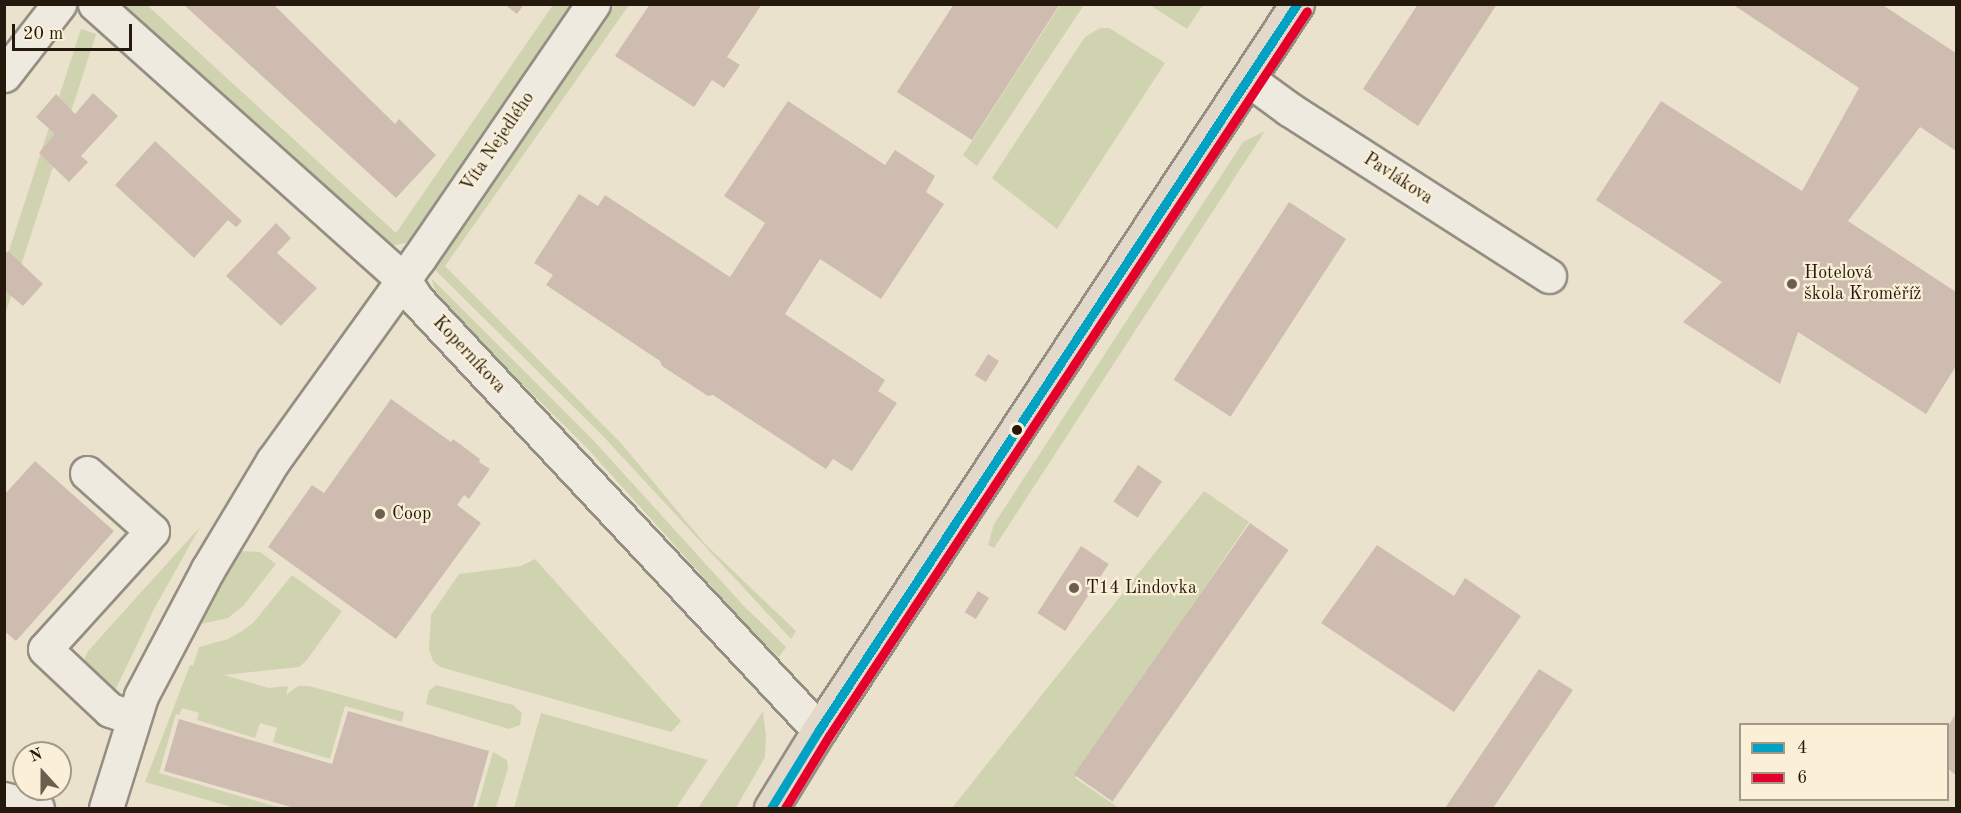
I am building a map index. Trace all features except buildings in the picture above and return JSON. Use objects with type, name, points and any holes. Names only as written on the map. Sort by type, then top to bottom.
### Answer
[{"type":"main road","points":[[771,808],[819,730],[1297,4]]},
{"type":"street","points":[[4,75],[59,4]]},
{"type":"street","name":"Koperníkova","points":[[96,4],[404,280],[417,300],[819,730]]},
{"type":"street","name":"Víta Nejedlého","points":[[106,808],[138,707],[208,569],[273,461],[404,280],[593,4]]},
{"type":"street","name":"Pavlákova","points":[[1248,79],[1289,108],[1549,276]]},
{"type":"street","points":[[87,473],[152,531],[45,649],[110,710],[138,707]]},
{"type":"street","points":[[4,799],[37,808]]},
{"type":"green space","points":[[1061,4],[1084,5],[977,166],[963,155]]},
{"type":"green space","points":[[118,5],[147,5],[396,233],[553,5],[578,5],[423,230],[409,242],[396,245],[383,244]]},
{"type":"green space","points":[[615,5],[629,5],[445,266],[621,443],[705,544],[796,631],[791,639],[601,434],[431,266],[548,87],[570,70]]},
{"type":"green space","points":[[1150,5],[1203,5],[1187,29]]},
{"type":"green space","points":[[1100,28],[1109,28],[1165,63],[1057,229],[992,178],[1085,37]]},
{"type":"green space","points":[[81,29],[96,34],[4,318],[4,266]]},
{"type":"green space","points":[[1265,131],[994,548],[988,545],[994,524],[1243,142]]},
{"type":"green space","points":[[431,278],[594,441],[743,605],[786,647],[779,657],[767,648],[588,449],[440,303]]},
{"type":"green space","points":[[1204,491],[1249,522],[1075,778],[1119,808],[952,808]]},
{"type":"green space","points":[[200,527],[154,609],[111,699],[83,663],[88,651]]},
{"type":"green space","points":[[239,551],[260,552],[276,564],[243,606],[228,618],[201,624],[196,620],[229,554]]},
{"type":"green space","points":[[535,559],[681,721],[671,732],[440,667],[433,661],[429,650],[431,615],[459,574],[521,566]]},
{"type":"green space","points":[[292,575],[342,611],[307,660],[299,667],[224,675],[269,688],[288,686],[286,695],[298,686],[309,686],[404,712],[402,722],[345,706],[330,759],[273,742],[277,728],[260,723],[255,738],[197,720],[199,713],[182,708],[179,715],[176,714],[159,773],[281,808],[235,808],[145,782],[199,647],[228,639],[254,622]]},
{"type":"green space","points":[[436,685],[513,705],[522,713],[520,725],[509,729],[426,704],[429,691]]},
{"type":"green space","points":[[763,711],[766,736],[765,757],[736,808],[698,808]]},
{"type":"green space","points":[[541,713],[708,760],[676,808],[514,808]]},
{"type":"green space","points":[[493,752],[507,760],[508,768],[496,808],[477,808]]},
{"type":"transit line","name":"4","points":[[771,808],[819,730],[1297,4]]},
{"type":"transit line","name":"6","points":[[785,808],[829,736],[1307,11]]},
{"type":"place","name":"Hotelová škola Kroměříž","points":[[1792,284]]},
{"type":"place","name":"Coop","points":[[380,514]]},
{"type":"place","name":"T14 Lindovka","points":[[1074,588]]}]
